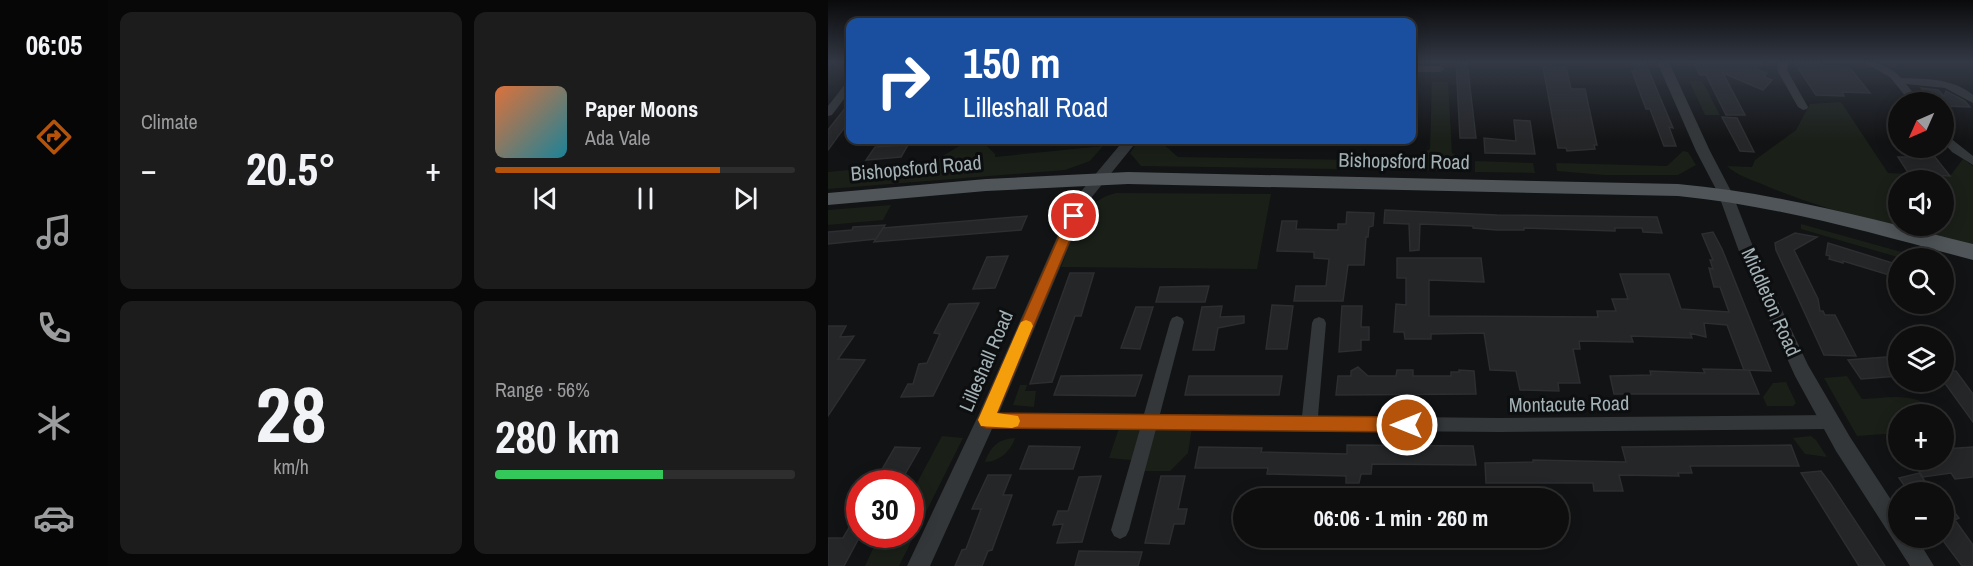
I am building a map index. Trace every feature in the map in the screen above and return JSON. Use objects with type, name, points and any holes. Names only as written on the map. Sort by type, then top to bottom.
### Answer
[{"type":"main road","name":"Bishopsford Road","points":[[828,199],[986,184],[1101,178],[1622,188],[1725,193],[1805,208],[1973,252]]},
{"type":"street","name":"Middleton Road","points":[[1675,88],[1725,193],[1749,257],[1774,313],[1830,422],[1888,514]]},
{"type":"street","points":[[1792,88],[1803,107]]},
{"type":"street","points":[[1968,89],[1973,100]]},
{"type":"street","points":[[828,113],[846,90]]},
{"type":"street","name":"Lilleshall Road","points":[[918,566],[986,420],[1067,229],[1085,194],[1128,144]]},
{"type":"street","points":[[1954,147],[1973,161]]},
{"type":"street","points":[[1120,530],[1177,322]]},
{"type":"street","points":[[1310,424],[1319,322]]},
{"type":"street","name":"Montacute Road","points":[[986,420],[1310,424],[1830,422]]},
{"type":"street","points":[[1911,548],[1923,566]]},
{"type":"shaded area","points":[[1432,88],[1448,88],[1452,153],[1470,164],[1470,171],[1141,166],[1130,153],[1136,144],[1163,144],[1178,157],[1411,161],[1430,149]]},
{"type":"shaded area","points":[[1692,88],[1706,88],[1720,115],[1705,115]]},
{"type":"shaded area","points":[[1841,102],[1888,173],[1888,225],[1789,195],[1744,177],[1727,166],[1752,167],[1755,160],[1796,130],[1810,104]]},
{"type":"shaded area","points":[[962,144],[985,144],[995,154],[995,157],[1103,146],[1090,161],[1065,170],[828,189],[828,172],[933,162]]},
{"type":"shaded area","points":[[1683,151],[1688,152],[1696,165],[1678,175],[1604,175],[1557,171],[1556,163],[1667,166]]},
{"type":"shaded area","points":[[1963,159],[1973,166],[1973,246],[1932,236],[1954,236],[1954,171]]},
{"type":"shaded area","points":[[1475,161],[1533,163],[1535,173],[1475,172]]},
{"type":"shaded area","points":[[1116,193],[1271,194],[1257,269],[1061,267],[1074,232],[1086,212],[1104,197]]},
{"type":"shaded area","points":[[891,205],[883,220],[828,225],[828,210]]},
{"type":"shaded area","points":[[1801,224],[1888,248],[1888,254],[1801,229]]},
{"type":"shaded area","points":[[1847,376],[1862,399],[1902,397],[1912,398],[1926,404],[1888,404],[1888,434],[1857,436],[1824,378]]},
{"type":"shaded area","points":[[1786,382],[1796,403],[1793,406],[1767,406],[1763,397],[1773,383]]},
{"type":"shaded area","points":[[1020,385],[1027,385],[1025,391],[1036,391],[1034,407],[1013,405]]},
{"type":"shaded area","points":[[1120,425],[1192,427],[1188,453],[1170,471],[1141,471],[1142,461],[1109,458]]},
{"type":"shaded area","points":[[942,436],[963,438],[924,516],[924,470]]},
{"type":"shaded area","points":[[1811,436],[1827,457],[1805,454],[1793,438]]},
{"type":"shaded area","points":[[1015,438],[1004,455],[985,462],[996,444]]},
{"type":"shaded area","points":[[873,548],[908,548],[899,566],[865,566]]},
{"type":"building","points":[[1457,88],[1470,88],[1476,138],[1460,138]]},
{"type":"building","points":[[1547,88],[1585,89],[1597,145],[1594,145],[1595,149],[1567,151],[1566,148],[1558,148]]},
{"type":"building","points":[[1638,88],[1656,88],[1673,128],[1669,127],[1676,146],[1664,146],[1650,109],[1646,109]]},
{"type":"building","points":[[1713,88],[1731,88],[1745,115],[1726,115]]},
{"type":"building","points":[[1812,88],[1866,88],[1870,93],[1842,92],[1844,96],[1816,95]]},
{"type":"building","points":[[1921,88],[1925,88],[1940,92],[1924,92]]},
{"type":"building","points":[[1954,95],[1965,101],[1970,107],[1954,106]]},
{"type":"building","points":[[846,107],[846,125],[828,150],[828,130]]},
{"type":"building","points":[[1722,117],[1737,118],[1754,152],[1740,151]]},
{"type":"building","points":[[1514,120],[1530,121],[1535,154],[1485,153],[1484,138],[1516,141]]},
{"type":"building","points":[[908,145],[901,157],[866,160],[875,147]]},
{"type":"building","points":[[1899,158],[1936,158],[1945,170],[1906,170]]},
{"type":"building","points":[[1385,210],[1497,215],[1657,217],[1662,233],[1643,232],[1642,228],[1615,228],[1615,231],[1524,228],[1524,230],[1497,230],[1473,228],[1473,226],[1420,224],[1419,250],[1410,251],[1409,224],[1384,223]]},
{"type":"building","points":[[1347,212],[1374,213],[1373,226],[1369,227],[1368,237],[1366,237],[1364,265],[1348,265],[1343,301],[1294,301],[1296,286],[1326,286],[1329,259],[1314,258],[1314,252],[1277,251],[1282,221],[1297,221],[1296,229],[1338,230],[1338,224],[1346,224]]},
{"type":"building","points":[[1027,216],[1021,230],[874,242],[883,228]]},
{"type":"building","points":[[885,225],[876,239],[828,244],[828,232],[852,230],[853,227]]},
{"type":"building","points":[[1713,232],[1771,371],[1744,370],[1727,325],[1704,323],[1706,337],[1690,333],[1692,338],[1631,336],[1633,342],[1579,341],[1580,349],[1573,349],[1580,383],[1558,383],[1559,391],[1520,390],[1516,371],[1490,370],[1484,333],[1431,334],[1431,339],[1405,339],[1404,332],[1394,332],[1396,304],[1406,305],[1406,278],[1397,278],[1397,258],[1481,258],[1484,282],[1429,280],[1429,316],[1598,317],[1597,311],[1616,311],[1612,299],[1628,299],[1620,274],[1669,274],[1681,309],[1729,312],[1720,287],[1714,287],[1709,268],[1713,269],[1710,260],[1713,260],[1702,234]]},
{"type":"building","points":[[1795,233],[1817,237],[1794,250],[1818,299],[1820,311],[1823,311],[1825,315],[1835,315],[1856,356],[1824,355],[1776,250],[1775,243]]},
{"type":"building","points":[[1828,243],[1888,262],[1888,275],[1829,259],[1830,256],[1826,255]]},
{"type":"building","points":[[1008,256],[995,288],[973,289],[987,257]]},
{"type":"building","points":[[1070,273],[1094,273],[1081,316],[1075,316],[1052,382],[1030,384]]},
{"type":"building","points":[[1209,286],[1205,302],[1156,302],[1160,287]]},
{"type":"building","points":[[979,303],[933,396],[901,397],[908,384],[913,384],[919,364],[927,363],[940,334],[934,333],[949,304]]},
{"type":"building","points":[[1272,305],[1293,306],[1287,349],[1266,349]]},
{"type":"building","points":[[1222,306],[1220,317],[1244,316],[1244,323],[1218,328],[1214,350],[1193,350],[1202,307]]},
{"type":"building","points":[[1342,306],[1362,306],[1361,327],[1369,327],[1369,340],[1361,340],[1361,350],[1339,352]]},
{"type":"building","points":[[1136,307],[1153,307],[1140,349],[1121,348]]},
{"type":"building","points":[[828,326],[846,326],[840,337],[854,336],[838,359],[865,360],[828,416]]},
{"type":"building","points":[[1888,357],[1888,377],[1861,379],[1848,360]]},
{"type":"building","points":[[1358,367],[1368,376],[1396,376],[1397,370],[1413,370],[1413,376],[1451,376],[1451,372],[1459,372],[1459,370],[1474,371],[1476,394],[1336,395],[1338,376],[1351,376],[1351,371]]},
{"type":"building","points":[[1703,369],[1749,370],[1759,394],[1614,394],[1610,376],[1651,375],[1650,371],[1705,373]]},
{"type":"building","points":[[1954,371],[1973,394],[1973,422],[1951,392],[1954,392]]},
{"type":"building","points":[[1142,375],[1135,396],[1054,395],[1061,376]]},
{"type":"building","points":[[1189,376],[1282,376],[1279,395],[1185,395]]},
{"type":"building","points":[[1347,445],[1473,446],[1476,465],[1372,464],[1371,474],[1361,474],[1359,483],[1346,483],[1346,476],[1267,474],[1268,468],[1195,468],[1199,447],[1262,448],[1261,452],[1347,454]]},
{"type":"building","points":[[1791,445],[1799,466],[1690,466],[1692,473],[1678,473],[1679,476],[1619,475],[1623,491],[1594,491],[1593,483],[1486,483],[1485,463],[1533,462],[1533,460],[1626,462],[1622,447]]},
{"type":"building","points":[[1029,446],[1080,447],[1073,469],[1020,469]]},
{"type":"building","points":[[895,447],[920,448],[907,470],[882,470]]},
{"type":"building","points":[[1973,447],[1973,477],[1955,479],[1951,473],[1923,477],[1918,470],[1954,470],[1954,448]]},
{"type":"building","points":[[1821,471],[1885,566],[1859,566],[1801,473]]},
{"type":"building","points":[[1919,473],[1926,482],[1902,482],[1899,478]]},
{"type":"building","points":[[988,475],[1011,475],[1003,495],[1012,495],[992,550],[988,551],[982,566],[955,566],[962,550],[966,549],[981,509],[972,509]]},
{"type":"building","points":[[1101,476],[1082,542],[1057,543],[1063,524],[1053,525],[1058,511],[1068,511],[1079,477]]},
{"type":"building","points":[[1161,476],[1185,476],[1178,509],[1187,509],[1184,524],[1174,524],[1169,544],[1145,543]]},
{"type":"building","points":[[1954,512],[1959,518],[1955,520],[1973,545],[1973,566],[1962,566],[1948,548],[1954,548]]},
{"type":"building","points":[[846,533],[846,548],[854,548],[844,566],[828,566],[828,538],[843,538]]},
{"type":"building","points":[[1079,551],[1142,552],[1138,566],[1075,566]]},
{"type":"slow traffic","points":[[1012,421],[986,420],[1026,326]]},
{"type":"route","points":[[1074,216],[986,420],[1407,425]]}]
